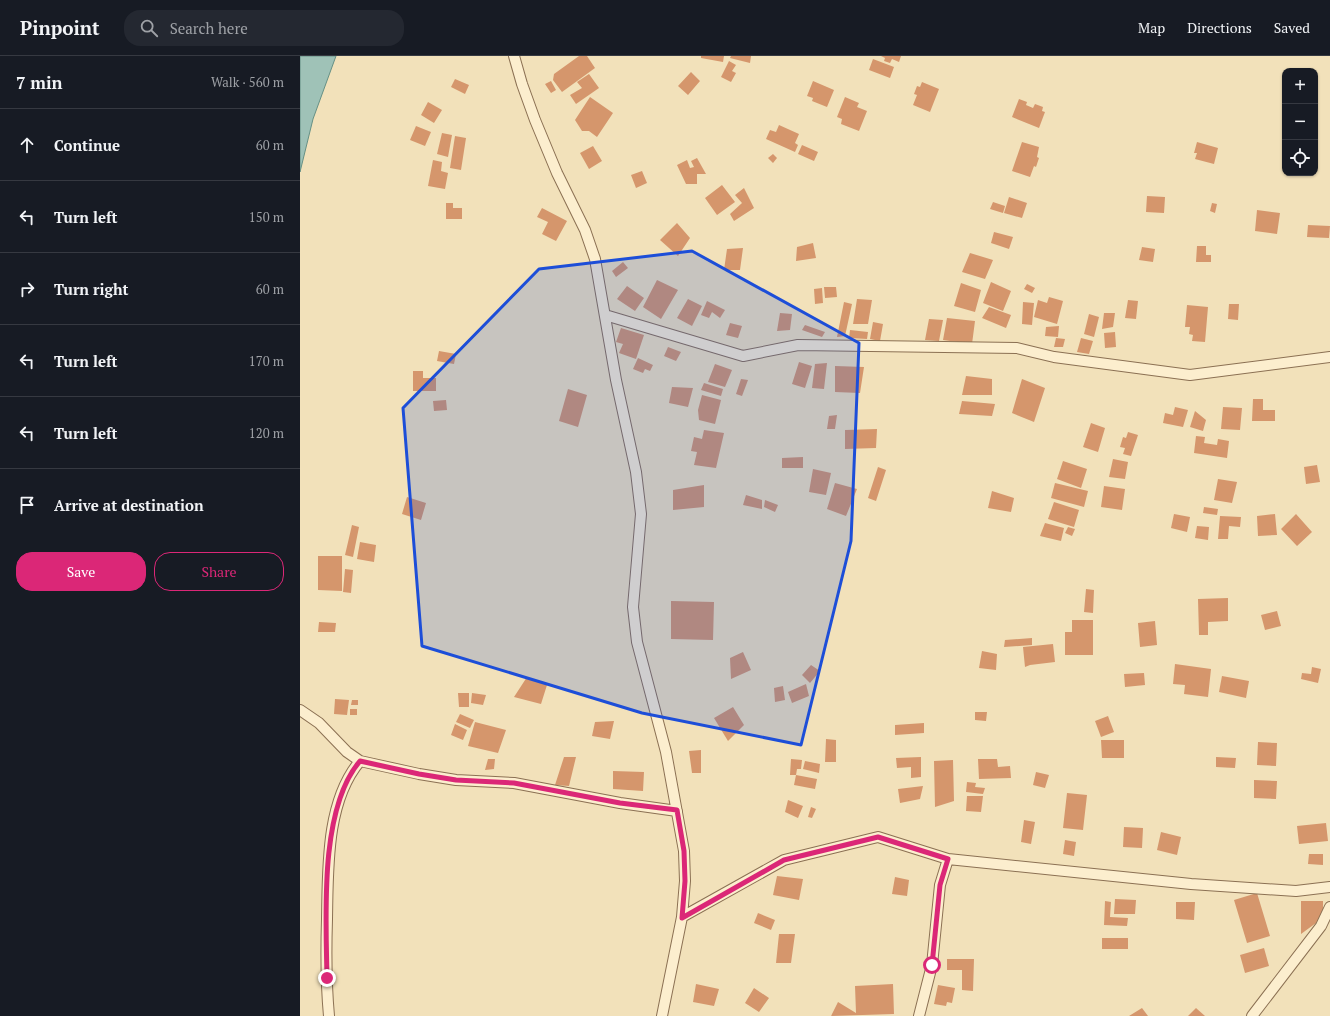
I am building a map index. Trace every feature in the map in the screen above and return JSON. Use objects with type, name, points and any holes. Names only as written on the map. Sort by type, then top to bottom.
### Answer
[{"type":"street","points":[[514,56],[535,120],[557,173],[585,230],[595,259],[616,380],[636,472],[641,514],[633,608],[637,642],[666,752],[684,851],[685,881],[682,918],[662,1016]]},
{"type":"street","points":[[604,315],[742,356],[798,345],[1016,348],[1054,357],[1190,375],[1330,358]]},
{"type":"street","points":[[300,710],[319,723],[347,752],[360,761],[419,774],[456,780],[514,783],[620,803],[677,810]]},
{"type":"street","points":[[328,1016],[326,940],[329,848],[341,794],[353,770],[360,761]]},
{"type":"street","points":[[682,918],[784,860],[878,837],[948,859],[1206,885],[1296,891],[1330,887]]},
{"type":"street","points":[[920,1016],[932,965],[940,885],[948,859]]},
{"type":"street","points":[[1252,1016],[1321,926],[1330,907]]},
{"type":"highlighted area","points":[[692,251],[859,343],[851,541],[801,745],[642,713],[422,646],[403,408],[539,269]]},
{"type":"water","points":[[300,56],[336,56],[313,119],[300,172]]},
{"type":"building","points":[[579,56],[587,56],[595,68],[562,92],[553,80],[554,74]]},
{"type":"building","points":[[701,56],[724,56],[723,62],[701,58]]},
{"type":"building","points":[[731,56],[751,56],[750,63],[730,58]]},
{"type":"building","points":[[881,56],[901,56],[899,62],[892,59],[890,63],[884,61],[885,58]]},
{"type":"building","points":[[873,59],[894,67],[890,78],[869,70]]},
{"type":"building","points":[[729,61],[736,65],[732,71],[736,73],[731,82],[721,77]]},
{"type":"building","points":[[691,72],[700,81],[688,95],[678,86]]},
{"type":"building","points":[[589,74],[599,88],[576,104],[570,95],[582,88],[577,82]]},
{"type":"building","points":[[455,79],[469,85],[465,94],[451,87]]},
{"type":"building","points":[[551,81],[556,90],[551,93],[545,84]]},
{"type":"building","points":[[813,81],[834,90],[827,107],[812,101],[813,98],[807,96]]},
{"type":"building","points":[[922,82],[939,89],[930,112],[913,105],[917,95],[914,94],[917,86],[920,87]]},
{"type":"building","points":[[590,97],[613,113],[597,137],[589,131],[582,131],[575,120]]},
{"type":"building","points":[[845,97],[859,103],[857,107],[867,111],[859,131],[841,124],[842,119],[837,117]]},
{"type":"building","points":[[1019,99],[1027,102],[1026,105],[1033,108],[1035,104],[1043,107],[1042,111],[1045,112],[1039,128],[1012,117]]},
{"type":"building","points":[[428,102],[442,110],[434,123],[421,115]]},
{"type":"building","points":[[779,125],[799,134],[795,143],[798,145],[795,152],[766,139],[770,130],[776,132]]},
{"type":"building","points":[[416,126],[431,132],[425,146],[410,140]]},
{"type":"building","points":[[442,133],[452,135],[448,157],[437,154]]},
{"type":"building","points":[[455,136],[466,138],[461,170],[450,168]]},
{"type":"building","points":[[1022,142],[1039,147],[1037,157],[1039,158],[1030,177],[1012,171]]},
{"type":"building","points":[[1197,142],[1218,148],[1214,164],[1195,159],[1197,153],[1194,153]]},
{"type":"building","points":[[802,145],[818,152],[814,161],[798,154]]},
{"type":"building","points":[[593,146],[602,161],[589,169],[580,153]]},
{"type":"building","points":[[773,154],[777,158],[773,163],[768,158]]},
{"type":"building","points":[[697,158],[706,174],[697,174],[697,184],[686,184],[677,165],[687,160],[690,168],[694,167],[691,161]]},
{"type":"building","points":[[433,160],[442,162],[441,171],[448,173],[445,189],[428,186]]},
{"type":"building","points":[[642,171],[647,183],[636,188],[631,175]]},
{"type":"building","points":[[722,185],[735,202],[717,215],[705,198]]},
{"type":"building","points":[[744,188],[754,208],[734,221],[730,214],[742,203],[735,195]]},
{"type":"building","points":[[1147,196],[1165,197],[1164,213],[1146,212]]},
{"type":"building","points":[[1009,197],[1027,203],[1022,218],[1004,213]]},
{"type":"building","points":[[993,202],[1005,206],[1003,213],[990,209]]},
{"type":"building","points":[[446,203],[453,203],[453,208],[462,208],[462,219],[446,219]]},
{"type":"building","points":[[1212,203],[1217,204],[1215,213],[1210,211]]},
{"type":"building","points":[[542,208],[567,221],[556,241],[542,234],[548,222],[537,217]]},
{"type":"building","points":[[1257,210],[1280,213],[1277,234],[1255,231]]},
{"type":"building","points":[[677,223],[690,238],[678,256],[660,240]]},
{"type":"building","points":[[1308,225],[1330,226],[1329,238],[1307,237]]},
{"type":"building","points":[[994,232],[1013,237],[1009,249],[991,243]]},
{"type":"building","points":[[813,243],[816,258],[796,261],[797,247]]},
{"type":"building","points":[[1197,246],[1206,246],[1206,255],[1211,255],[1211,262],[1196,262]]},
{"type":"building","points":[[1142,247],[1155,249],[1153,262],[1139,260]]},
{"type":"building","points":[[743,248],[740,270],[724,270],[727,249]]},
{"type":"building","points":[[970,253],[993,260],[985,279],[962,272]]},
{"type":"building","points":[[623,262],[628,268],[616,277],[612,271]]},
{"type":"building","points":[[657,280],[678,290],[661,319],[643,307]]},
{"type":"building","points":[[991,282],[1011,291],[1003,311],[983,303]]},
{"type":"building","points":[[961,283],[981,290],[975,312],[954,306]]},
{"type":"building","points":[[1027,284],[1035,288],[1032,293],[1024,289]]},
{"type":"building","points":[[627,286],[644,298],[635,311],[617,299]]},
{"type":"building","points":[[824,287],[836,287],[837,297],[825,298]]},
{"type":"building","points":[[822,288],[823,303],[815,304],[814,289]]},
{"type":"building","points":[[1049,297],[1063,301],[1057,324],[1034,317],[1038,300],[1047,303]]},
{"type":"building","points":[[688,299],[702,306],[692,326],[677,318]]},
{"type":"building","points":[[857,299],[872,300],[868,324],[853,324]]},
{"type":"building","points":[[1128,300],[1138,301],[1136,319],[1125,318]]},
{"type":"building","points":[[707,301],[725,310],[720,318],[712,312],[709,318],[701,315]]},
{"type":"building","points":[[844,302],[852,304],[845,336],[837,337]]},
{"type":"building","points":[[1023,302],[1034,303],[1032,325],[1022,324]]},
{"type":"building","points":[[1229,304],[1239,304],[1238,320],[1228,319]]},
{"type":"building","points":[[1187,305],[1208,307],[1205,342],[1192,341],[1193,335],[1189,334],[1190,327],[1185,327]]},
{"type":"building","points":[[989,307],[1011,315],[1006,328],[982,318]]},
{"type":"building","points":[[780,313],[792,314],[790,330],[777,331]]},
{"type":"building","points":[[1104,313],[1115,313],[1113,327],[1102,329]]},
{"type":"building","points":[[1089,314],[1099,317],[1094,337],[1084,334]]},
{"type":"building","points":[[947,318],[975,321],[972,344],[943,340]]},
{"type":"building","points":[[929,319],[943,320],[939,341],[925,340]]},
{"type":"building","points":[[873,322],[883,324],[880,341],[870,339]]},
{"type":"building","points":[[730,323],[742,326],[738,338],[726,335]]},
{"type":"building","points":[[805,325],[825,332],[822,337],[802,330]]},
{"type":"building","points":[[1059,326],[1058,337],[1045,336],[1046,327]]},
{"type":"building","points":[[621,328],[644,335],[636,359],[619,353],[623,344],[616,342]]},
{"type":"building","points":[[850,330],[868,332],[867,339],[849,338]]},
{"type":"building","points":[[1115,332],[1116,347],[1105,348],[1104,333]]},
{"type":"building","points":[[1056,338],[1065,339],[1063,347],[1054,347]]},
{"type":"building","points":[[1081,338],[1093,341],[1089,354],[1077,352]]},
{"type":"building","points":[[668,347],[681,352],[676,361],[664,356]]},
{"type":"building","points":[[439,351],[456,354],[454,364],[437,361]]},
{"type":"building","points":[[638,358],[653,365],[650,371],[645,369],[643,373],[633,369]]},
{"type":"building","points":[[799,362],[812,366],[805,388],[792,384]]},
{"type":"building","points":[[827,363],[824,389],[812,388],[815,364]]},
{"type":"building","points":[[715,364],[732,370],[725,387],[708,382]]},
{"type":"building","points":[[835,366],[864,367],[860,393],[835,392]]},
{"type":"building","points":[[413,371],[423,371],[423,378],[436,378],[436,391],[413,391]]},
{"type":"building","points":[[966,376],[992,379],[992,395],[962,395]]},
{"type":"building","points":[[741,379],[748,380],[742,396],[736,394]]},
{"type":"building","points":[[1022,379],[1045,388],[1034,422],[1012,413]]},
{"type":"building","points":[[704,383],[723,389],[721,396],[701,390]]},
{"type":"building","points":[[672,387],[693,388],[688,407],[669,403]]},
{"type":"building","points":[[568,389],[587,395],[578,427],[559,421]]},
{"type":"building","points":[[702,395],[721,400],[715,424],[699,420],[698,410]]},
{"type":"building","points":[[1253,399],[1263,399],[1263,410],[1275,410],[1275,421],[1252,421]]},
{"type":"building","points":[[446,400],[447,410],[434,411],[433,401]]},
{"type":"building","points":[[962,401],[995,404],[992,416],[959,414]]},
{"type":"building","points":[[1175,407],[1188,410],[1183,427],[1163,423],[1165,413],[1173,415]]},
{"type":"building","points":[[1223,407],[1242,408],[1240,430],[1221,429]]},
{"type":"building","points":[[1195,411],[1206,420],[1203,431],[1190,427]]},
{"type":"building","points":[[837,415],[835,429],[827,429],[829,416]]},
{"type":"building","points":[[1091,423],[1105,428],[1098,452],[1083,447]]},
{"type":"building","points":[[877,429],[876,448],[845,449],[845,430]]},
{"type":"building","points":[[704,430],[724,433],[716,468],[694,465],[697,452],[691,451],[694,437],[702,439]]},
{"type":"building","points":[[1128,432],[1138,435],[1131,456],[1123,454],[1125,448],[1120,447],[1123,437],[1126,438]]},
{"type":"building","points":[[1196,436],[1205,437],[1204,443],[1217,445],[1218,439],[1229,441],[1227,458],[1194,453]]},
{"type":"building","points":[[803,457],[803,468],[782,468],[782,458]]},
{"type":"building","points":[[1113,459],[1128,462],[1125,479],[1109,477]]},
{"type":"building","points":[[1063,461],[1087,469],[1081,488],[1057,479]]},
{"type":"building","points":[[1317,465],[1320,482],[1306,484],[1304,467]]},
{"type":"building","points":[[878,467],[886,470],[876,501],[868,498]]},
{"type":"building","points":[[813,469],[831,473],[826,495],[809,492]]},
{"type":"building","points":[[1218,479],[1237,482],[1232,503],[1214,500]]},
{"type":"building","points":[[835,483],[857,489],[846,516],[827,509]]},
{"type":"building","points":[[1055,483],[1088,491],[1084,507],[1051,498]]},
{"type":"building","points":[[704,485],[704,507],[673,510],[673,490]]},
{"type":"building","points":[[1104,486],[1125,489],[1122,510],[1101,507]]},
{"type":"building","points":[[992,491],[1014,498],[1011,512],[988,508]]},
{"type":"building","points":[[746,495],[762,500],[762,509],[743,505]]},
{"type":"building","points":[[407,497],[426,503],[421,520],[402,514]]},
{"type":"building","points":[[765,500],[778,505],[775,512],[764,507]]},
{"type":"building","points":[[1054,502],[1079,510],[1074,527],[1048,519]]},
{"type":"building","points":[[1204,507],[1218,509],[1217,515],[1203,513]]},
{"type":"building","points":[[1174,514],[1190,517],[1187,532],[1171,528]]},
{"type":"building","points":[[1275,514],[1277,535],[1258,536],[1257,516]]},
{"type":"building","points":[[1296,514],[1312,532],[1297,546],[1281,529]]},
{"type":"building","points":[[1220,516],[1241,517],[1240,527],[1229,526],[1228,539],[1218,539]]},
{"type":"building","points":[[1045,523],[1064,528],[1061,541],[1040,536]]},
{"type":"building","points":[[352,525],[359,527],[353,557],[345,555]]},
{"type":"building","points":[[1197,526],[1209,527],[1208,540],[1195,538]]},
{"type":"building","points":[[1068,527],[1075,529],[1072,536],[1065,533]]},
{"type":"building","points":[[360,542],[376,545],[374,562],[357,559]]},
{"type":"building","points":[[318,556],[342,556],[342,591],[318,590]]},
{"type":"building","points":[[345,569],[353,570],[351,593],[343,592]]},
{"type":"building","points":[[1086,589],[1094,590],[1093,613],[1084,612]]},
{"type":"building","points":[[1228,598],[1228,621],[1208,622],[1208,635],[1199,635],[1198,599]]},
{"type":"building","points":[[671,601],[714,602],[713,640],[671,639]]},
{"type":"building","points":[[1277,611],[1281,626],[1265,630],[1261,615]]},
{"type":"building","points":[[1072,620],[1093,620],[1093,655],[1065,655],[1065,632],[1072,632]]},
{"type":"building","points":[[1155,621],[1157,645],[1140,647],[1138,623]]},
{"type":"building","points":[[319,622],[336,623],[335,632],[318,632]]},
{"type":"building","points":[[1032,638],[1032,645],[1004,647],[1005,640]]},
{"type":"building","points":[[1053,644],[1055,662],[1025,667],[1023,647]]},
{"type":"building","points":[[982,651],[997,654],[996,670],[979,668]]},
{"type":"building","points":[[743,652],[751,670],[731,679],[730,658]]},
{"type":"building","points":[[1175,664],[1211,669],[1208,697],[1184,694],[1185,685],[1173,684]]},
{"type":"building","points":[[811,665],[820,671],[810,683],[802,675]]},
{"type":"building","points":[[1312,667],[1321,669],[1318,683],[1301,679],[1302,673],[1311,674]]},
{"type":"building","points":[[1144,673],[1145,685],[1125,687],[1124,674]]},
{"type":"building","points":[[1222,676],[1249,681],[1246,698],[1219,692]]},
{"type":"building","points":[[527,677],[547,685],[541,704],[514,697]]},
{"type":"building","points":[[806,684],[809,696],[792,703],[788,692]]},
{"type":"building","points":[[783,686],[785,700],[775,702],[774,688]]},
{"type":"building","points":[[458,693],[469,693],[469,707],[459,707]]},
{"type":"building","points":[[472,693],[486,695],[483,705],[471,703]]},
{"type":"building","points":[[335,699],[349,700],[347,715],[334,714]]},
{"type":"building","points":[[352,700],[358,700],[358,705],[351,705]]},
{"type":"building","points":[[733,707],[744,725],[728,741],[714,718]]},
{"type":"building","points":[[350,709],[357,709],[357,715],[350,715]]},
{"type":"building","points":[[975,712],[987,712],[986,721],[975,720]]},
{"type":"building","points":[[460,714],[474,720],[470,728],[456,722]]},
{"type":"building","points":[[1108,716],[1114,732],[1101,737],[1095,721]]},
{"type":"building","points":[[614,721],[610,739],[592,736],[595,722]]},
{"type":"building","points":[[475,722],[506,730],[498,753],[468,746]]},
{"type":"building","points":[[924,723],[924,733],[895,735],[895,725]]},
{"type":"building","points":[[455,724],[467,730],[463,740],[451,735]]},
{"type":"building","points":[[826,739],[836,740],[836,762],[825,762]]},
{"type":"building","points":[[1101,740],[1124,740],[1124,758],[1102,758]]},
{"type":"building","points":[[1258,742],[1277,743],[1276,766],[1257,765]]},
{"type":"building","points":[[701,750],[701,773],[692,773],[689,751]]},
{"type":"building","points":[[564,757],[576,757],[569,786],[555,785]]},
{"type":"building","points":[[921,757],[921,777],[911,778],[911,767],[897,768],[896,758]]},
{"type":"building","points":[[1216,757],[1236,758],[1235,768],[1216,767]]},
{"type":"building","points":[[488,759],[495,759],[494,769],[485,770]]},
{"type":"building","points":[[791,759],[802,760],[801,769],[797,769],[796,775],[790,775]]},
{"type":"building","points":[[978,759],[997,759],[998,767],[1010,766],[1011,778],[979,779]]},
{"type":"building","points":[[953,760],[954,801],[935,807],[934,761]]},
{"type":"building","points":[[805,761],[820,764],[819,773],[803,769]]},
{"type":"building","points":[[613,771],[644,772],[643,791],[613,789]]},
{"type":"building","points":[[1036,772],[1049,775],[1045,788],[1033,785]]},
{"type":"building","points":[[796,775],[817,779],[815,789],[794,785]]},
{"type":"building","points":[[1254,780],[1277,781],[1276,799],[1254,798]]},
{"type":"building","points":[[967,782],[976,783],[975,787],[985,788],[983,794],[966,792]]},
{"type":"building","points":[[923,786],[920,799],[900,803],[898,789]]},
{"type":"building","points":[[1067,793],[1087,795],[1083,830],[1063,828]]},
{"type":"building","points":[[967,796],[983,796],[981,812],[966,811]]},
{"type":"building","points":[[788,800],[803,806],[798,818],[785,812]]},
{"type":"building","points":[[811,807],[816,809],[812,818],[808,817]]},
{"type":"building","points":[[1024,820],[1035,822],[1031,844],[1021,842]]},
{"type":"building","points":[[1326,823],[1328,841],[1299,844],[1297,826]]},
{"type":"building","points":[[1124,827],[1143,828],[1142,848],[1123,847]]},
{"type":"building","points":[[1161,832],[1181,837],[1177,855],[1157,850]]},
{"type":"building","points":[[1065,840],[1076,842],[1074,856],[1063,854]]},
{"type":"building","points":[[1309,854],[1323,854],[1323,865],[1308,864]]},
{"type":"building","points":[[777,876],[803,879],[799,900],[773,895]]},
{"type":"building","points":[[895,877],[909,880],[907,896],[892,894]]},
{"type":"building","points":[[1257,893],[1270,936],[1247,943],[1234,900]]},
{"type":"building","points":[[1115,899],[1136,900],[1135,914],[1114,914]]},
{"type":"building","points":[[1105,901],[1111,902],[1110,917],[1128,918],[1127,926],[1104,925]]},
{"type":"building","points":[[1301,901],[1323,901],[1323,912],[1316,923],[1301,934]]},
{"type":"building","points":[[1176,902],[1195,902],[1194,920],[1176,919]]},
{"type":"building","points":[[758,913],[775,920],[771,930],[754,923]]},
{"type":"building","points":[[779,934],[795,934],[791,963],[776,963]]},
{"type":"building","points":[[1102,938],[1128,938],[1128,949],[1102,949]]},
{"type":"building","points":[[1264,948],[1269,966],[1245,973],[1240,955]]},
{"type":"building","points":[[947,959],[974,959],[973,991],[962,990],[962,970],[947,970]]},
{"type":"building","points":[[696,984],[719,989],[714,1006],[693,1002]]},
{"type":"building","points":[[893,984],[894,1014],[831,1016],[838,1002],[856,1013],[855,986]]},
{"type":"building","points":[[938,985],[955,988],[952,1003],[947,1002],[946,1006],[934,1004]]},
{"type":"building","points":[[754,988],[769,998],[759,1012],[745,1003]]},
{"type":"building","points":[[1142,1008],[1148,1016],[1129,1016]]},
{"type":"building","points":[[1196,1008],[1205,1016],[1188,1016]]},
{"type":"route","points":[[327,978],[326,940],[329,848],[341,794],[353,770],[360,761],[419,774],[456,780],[514,783],[558,790],[620,803],[677,810],[684,851],[685,881],[682,918],[784,860],[878,837],[948,859],[940,885],[932,965]]}]
